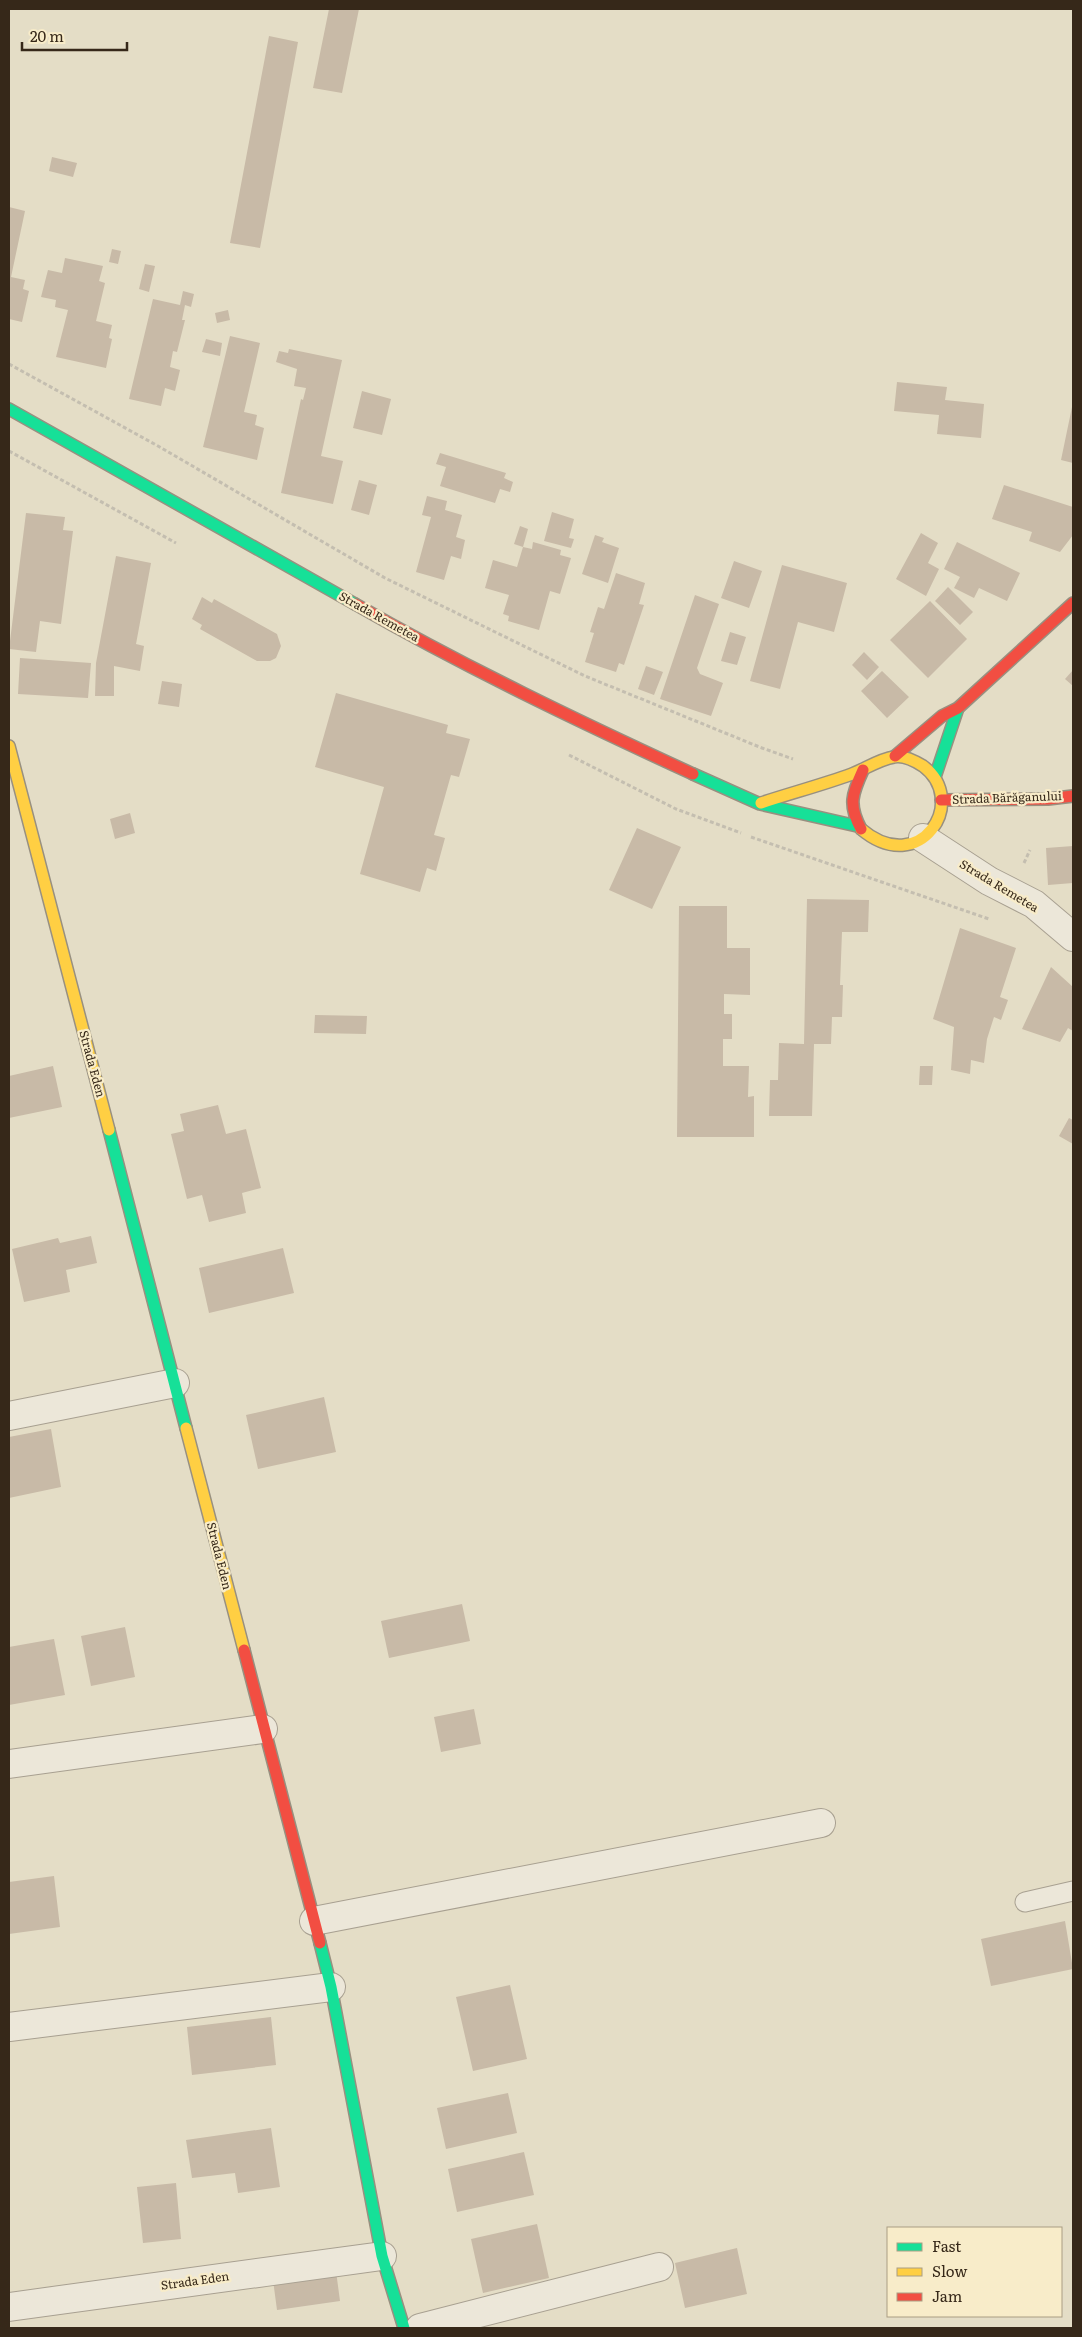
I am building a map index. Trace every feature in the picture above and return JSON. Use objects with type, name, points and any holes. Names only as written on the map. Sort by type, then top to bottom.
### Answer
[{"type":"street","name":"Strada Remetea","points":[[9,409],[416,639],[564,715],[760,804],[857,826]]},
{"type":"street","points":[[760,804],[863,770],[895,756],[942,716],[958,708],[1073,603]]},
{"type":"street","points":[[863,770],[854,783],[851,797],[852,812],[857,826],[868,837],[880,844],[895,847],[910,845],[923,838],[934,828],[940,814],[941,800],[935,778],[958,708]]},
{"type":"street","name":"Strada Eden","points":[[9,746],[331,1987],[382,2256],[404,2328]]},
{"type":"street","points":[[895,756],[913,759],[935,778]]},
{"type":"street","name":"Strada Bărăganului","points":[[941,800],[1073,796]]},
{"type":"street","name":"Strada Remetea","points":[[923,838],[989,881],[1034,904],[1073,937]]},
{"type":"street","points":[[9,1416],[175,1383]]},
{"type":"street","points":[[9,1764],[263,1729]]},
{"type":"street","points":[[314,1921],[821,1823]]},
{"type":"street","points":[[9,2027],[331,1987]]},
{"type":"street","name":"Strada Eden","points":[[9,2307],[382,2256]]},
{"type":"street","points":[[420,2328],[659,2267]]},
{"type":"lane","points":[[1025,1902],[1073,1891]]},
{"type":"path","points":[[9,364],[158,446],[386,578],[585,676],[762,748],[798,760]]},
{"type":"path","points":[[676,809],[814,860],[992,921]]},
{"type":"building","points":[[329,9],[359,9],[342,93],[313,88]]},
{"type":"building","points":[[269,36],[298,42],[260,248],[230,243]]},
{"type":"building","points":[[52,157],[77,163],[73,177],[49,171]]},
{"type":"building","points":[[9,207],[25,211],[11,277],[25,280],[23,289],[29,291],[22,322],[9,319]]},
{"type":"building","points":[[112,249],[121,251],[118,264],[109,262]]},
{"type":"building","points":[[65,258],[103,266],[99,281],[105,283],[96,321],[112,325],[109,338],[112,339],[106,368],[56,357],[68,310],[55,307],[56,300],[41,297],[48,270],[62,273]]},
{"type":"building","points":[[145,264],[155,266],[149,292],[139,289]]},
{"type":"building","points":[[183,291],[194,294],[191,307],[185,305],[182,320],[185,320],[177,352],[173,351],[170,367],[180,370],[175,391],[165,388],[161,406],[129,399],[153,299],[180,305]]},
{"type":"building","points":[[228,310],[230,320],[217,323],[215,313]]},
{"type":"building","points":[[230,336],[260,343],[244,412],[257,415],[255,425],[264,428],[257,460],[203,447]]},
{"type":"building","points":[[206,339],[222,343],[220,356],[202,352]]},
{"type":"building","points":[[289,349],[342,360],[321,456],[343,461],[333,504],[281,493],[301,399],[303,400],[306,388],[294,386],[297,369],[276,362],[279,351],[288,353]]},
{"type":"building","points":[[897,382],[947,387],[945,400],[984,404],[981,438],[937,434],[939,415],[894,411]]},
{"type":"building","points":[[362,391],[391,399],[382,435],[353,428]]},
{"type":"building","points":[[1073,407],[1073,463],[1061,460]]},
{"type":"building","points":[[440,453],[506,473],[504,478],[513,482],[510,492],[500,489],[495,503],[440,486],[446,467],[436,464]]},
{"type":"building","points":[[359,480],[377,485],[369,515],[351,510]]},
{"type":"building","points":[[1004,485],[1073,507],[1073,535],[1060,552],[1029,541],[1032,532],[992,519]]},
{"type":"building","points":[[427,496],[447,501],[445,510],[462,515],[456,537],[465,540],[461,559],[451,556],[444,580],[416,572],[431,517],[422,515]]},
{"type":"building","points":[[552,512],[574,519],[569,538],[574,539],[571,548],[544,541]]},
{"type":"building","points":[[26,513],[65,517],[63,530],[73,531],[61,624],[40,621],[36,652],[9,649]]},
{"type":"building","points":[[520,526],[528,529],[523,547],[514,544]]},
{"type":"building","points":[[921,533],[938,543],[928,563],[939,569],[926,596],[896,579]]},
{"type":"building","points":[[595,535],[604,538],[602,542],[619,548],[608,583],[582,574]]},
{"type":"building","points":[[533,542],[561,550],[560,555],[571,558],[560,594],[550,591],[539,630],[508,621],[509,616],[503,614],[509,595],[485,588],[493,560],[517,567],[523,547],[532,549]]},
{"type":"building","points":[[957,542],[1020,573],[1007,601],[979,588],[974,598],[954,588],[960,577],[944,569]]},
{"type":"building","points":[[116,556],[151,563],[136,644],[144,646],[140,671],[114,666],[114,696],[95,696],[96,663]]},
{"type":"building","points":[[734,561],[762,571],[749,608],[721,598]]},
{"type":"building","points":[[782,565],[847,583],[834,632],[798,622],[780,689],[750,681]]},
{"type":"building","points":[[616,573],[645,583],[639,604],[644,605],[624,665],[619,663],[616,672],[585,662],[594,633],[590,632],[598,607],[604,609]]},
{"type":"building","points":[[948,587],[973,612],[960,625],[935,601]]},
{"type":"building","points":[[695,595],[719,604],[697,668],[700,674],[723,683],[711,716],[660,699]]},
{"type":"building","points":[[202,597],[212,603],[214,599],[277,634],[281,646],[276,658],[270,661],[257,661],[200,629],[202,625],[192,619]]},
{"type":"building","points":[[930,601],[967,639],[928,678],[890,640]]},
{"type":"building","points":[[730,632],[746,637],[737,665],[721,661]]},
{"type":"building","points":[[864,652],[879,667],[867,680],[852,665]]},
{"type":"building","points":[[20,658],[91,663],[88,698],[18,694]]},
{"type":"building","points":[[646,666],[663,672],[654,695],[638,689]]},
{"type":"building","points":[[1073,670],[1073,686],[1065,679]]},
{"type":"building","points":[[882,671],[909,697],[887,718],[861,691]]},
{"type":"building","points":[[162,681],[182,684],[179,707],[158,704]]},
{"type":"building","points":[[336,693],[448,725],[446,733],[470,739],[459,777],[451,775],[434,835],[445,838],[436,871],[427,868],[420,892],[360,874],[384,787],[315,767]]},
{"type":"building","points":[[130,813],[135,833],[115,839],[110,819]]},
{"type":"building","points":[[637,828],[681,847],[652,909],[609,890]]},
{"type":"building","points":[[1073,846],[1073,883],[1048,885],[1046,848]]},
{"type":"building","points":[[807,899],[869,900],[868,932],[842,932],[840,985],[843,985],[842,1017],[832,1017],[831,1044],[814,1044],[812,1116],[769,1116],[770,1080],[778,1080],[779,1043],[804,1044]]},
{"type":"building","points":[[679,906],[727,906],[727,948],[750,948],[750,995],[724,994],[724,1014],[732,1014],[732,1039],[723,1039],[723,1066],[749,1066],[748,1097],[754,1096],[754,1137],[677,1137]]},
{"type":"building","points":[[960,928],[1016,948],[1000,997],[1008,1000],[1001,1020],[994,1017],[987,1039],[984,1063],[971,1060],[970,1074],[951,1070],[954,1027],[933,1019]]},
{"type":"building","points":[[1051,967],[1073,987],[1073,1031],[1068,1028],[1060,1042],[1022,1029]]},
{"type":"building","points":[[315,1015],[367,1016],[366,1034],[314,1033]]},
{"type":"building","points":[[53,1066],[62,1107],[9,1118],[9,1076]]},
{"type":"building","points":[[920,1066],[933,1066],[932,1085],[919,1085]]},
{"type":"building","points":[[218,1105],[226,1134],[246,1129],[261,1188],[242,1193],[246,1213],[209,1222],[202,1195],[187,1199],[171,1134],[184,1131],[180,1114]]},
{"type":"building","points":[[1069,1118],[1073,1120],[1073,1144],[1059,1136]]},
{"type":"building","points":[[91,1236],[97,1263],[66,1270],[70,1292],[24,1302],[12,1249],[58,1238],[60,1243]]},
{"type":"building","points":[[283,1248],[294,1293],[209,1313],[199,1268]]},
{"type":"building","points":[[324,1397],[336,1452],[258,1469],[246,1415]]},
{"type":"building","points":[[51,1429],[61,1487],[9,1498],[9,1437]]},
{"type":"building","points":[[462,1604],[470,1641],[389,1658],[381,1621]]},
{"type":"building","points":[[125,1627],[135,1677],[91,1686],[81,1636]]},
{"type":"building","points":[[54,1639],[65,1695],[9,1705],[9,1647]]},
{"type":"building","points":[[474,1709],[481,1744],[441,1752],[434,1717]]},
{"type":"building","points":[[54,1876],[60,1927],[9,1934],[9,1882]]},
{"type":"building","points":[[1065,1921],[1073,1969],[991,1986],[981,1939]]},
{"type":"building","points":[[510,1985],[527,2059],[473,2071],[456,1997]]},
{"type":"building","points":[[271,2017],[276,2065],[192,2075],[187,2027]]},
{"type":"building","points":[[508,2093],[517,2133],[446,2149],[437,2108]]},
{"type":"building","points":[[271,2128],[280,2187],[238,2193],[235,2173],[192,2178],[186,2140]]},
{"type":"building","points":[[524,2152],[534,2195],[457,2212],[448,2169]]},
{"type":"building","points":[[176,2183],[181,2239],[143,2243],[137,2187]]},
{"type":"building","points":[[537,2224],[549,2278],[483,2293],[471,2239]]},
{"type":"building","points":[[737,2248],[747,2294],[685,2308],[675,2263]]},
{"type":"building","points":[[336,2271],[340,2301],[277,2310],[273,2280]]},
{"type":"traffic: fast","points":[[9,409],[355,604]]},
{"type":"traffic: fast","points":[[935,777],[958,708]]},
{"type":"traffic: fast","points":[[693,774],[760,804],[857,826]]},
{"type":"traffic: fast","points":[[109,1130],[186,1428]]},
{"type":"traffic: fast","points":[[320,1943],[331,1987],[382,2256],[404,2328]]},
{"type":"traffic: slow","points":[[9,746],[109,1130]]},
{"type":"traffic: slow","points":[[761,803],[841,778],[894,757],[913,760],[923,766],[936,781],[941,798],[940,814],[932,829],[919,840],[902,845],[883,842],[861,829]]},
{"type":"traffic: slow","points":[[186,1428],[244,1650]]},
{"type":"traffic: jam","points":[[895,756],[942,716],[958,708],[1073,603]]},
{"type":"traffic: jam","points":[[355,604],[438,650],[522,693],[693,774]]},
{"type":"traffic: jam","points":[[861,829],[854,813],[853,800],[856,786],[863,770]]},
{"type":"traffic: jam","points":[[941,800],[1048,799],[1073,796]]},
{"type":"traffic: jam","points":[[244,1650],[320,1943]]}]
